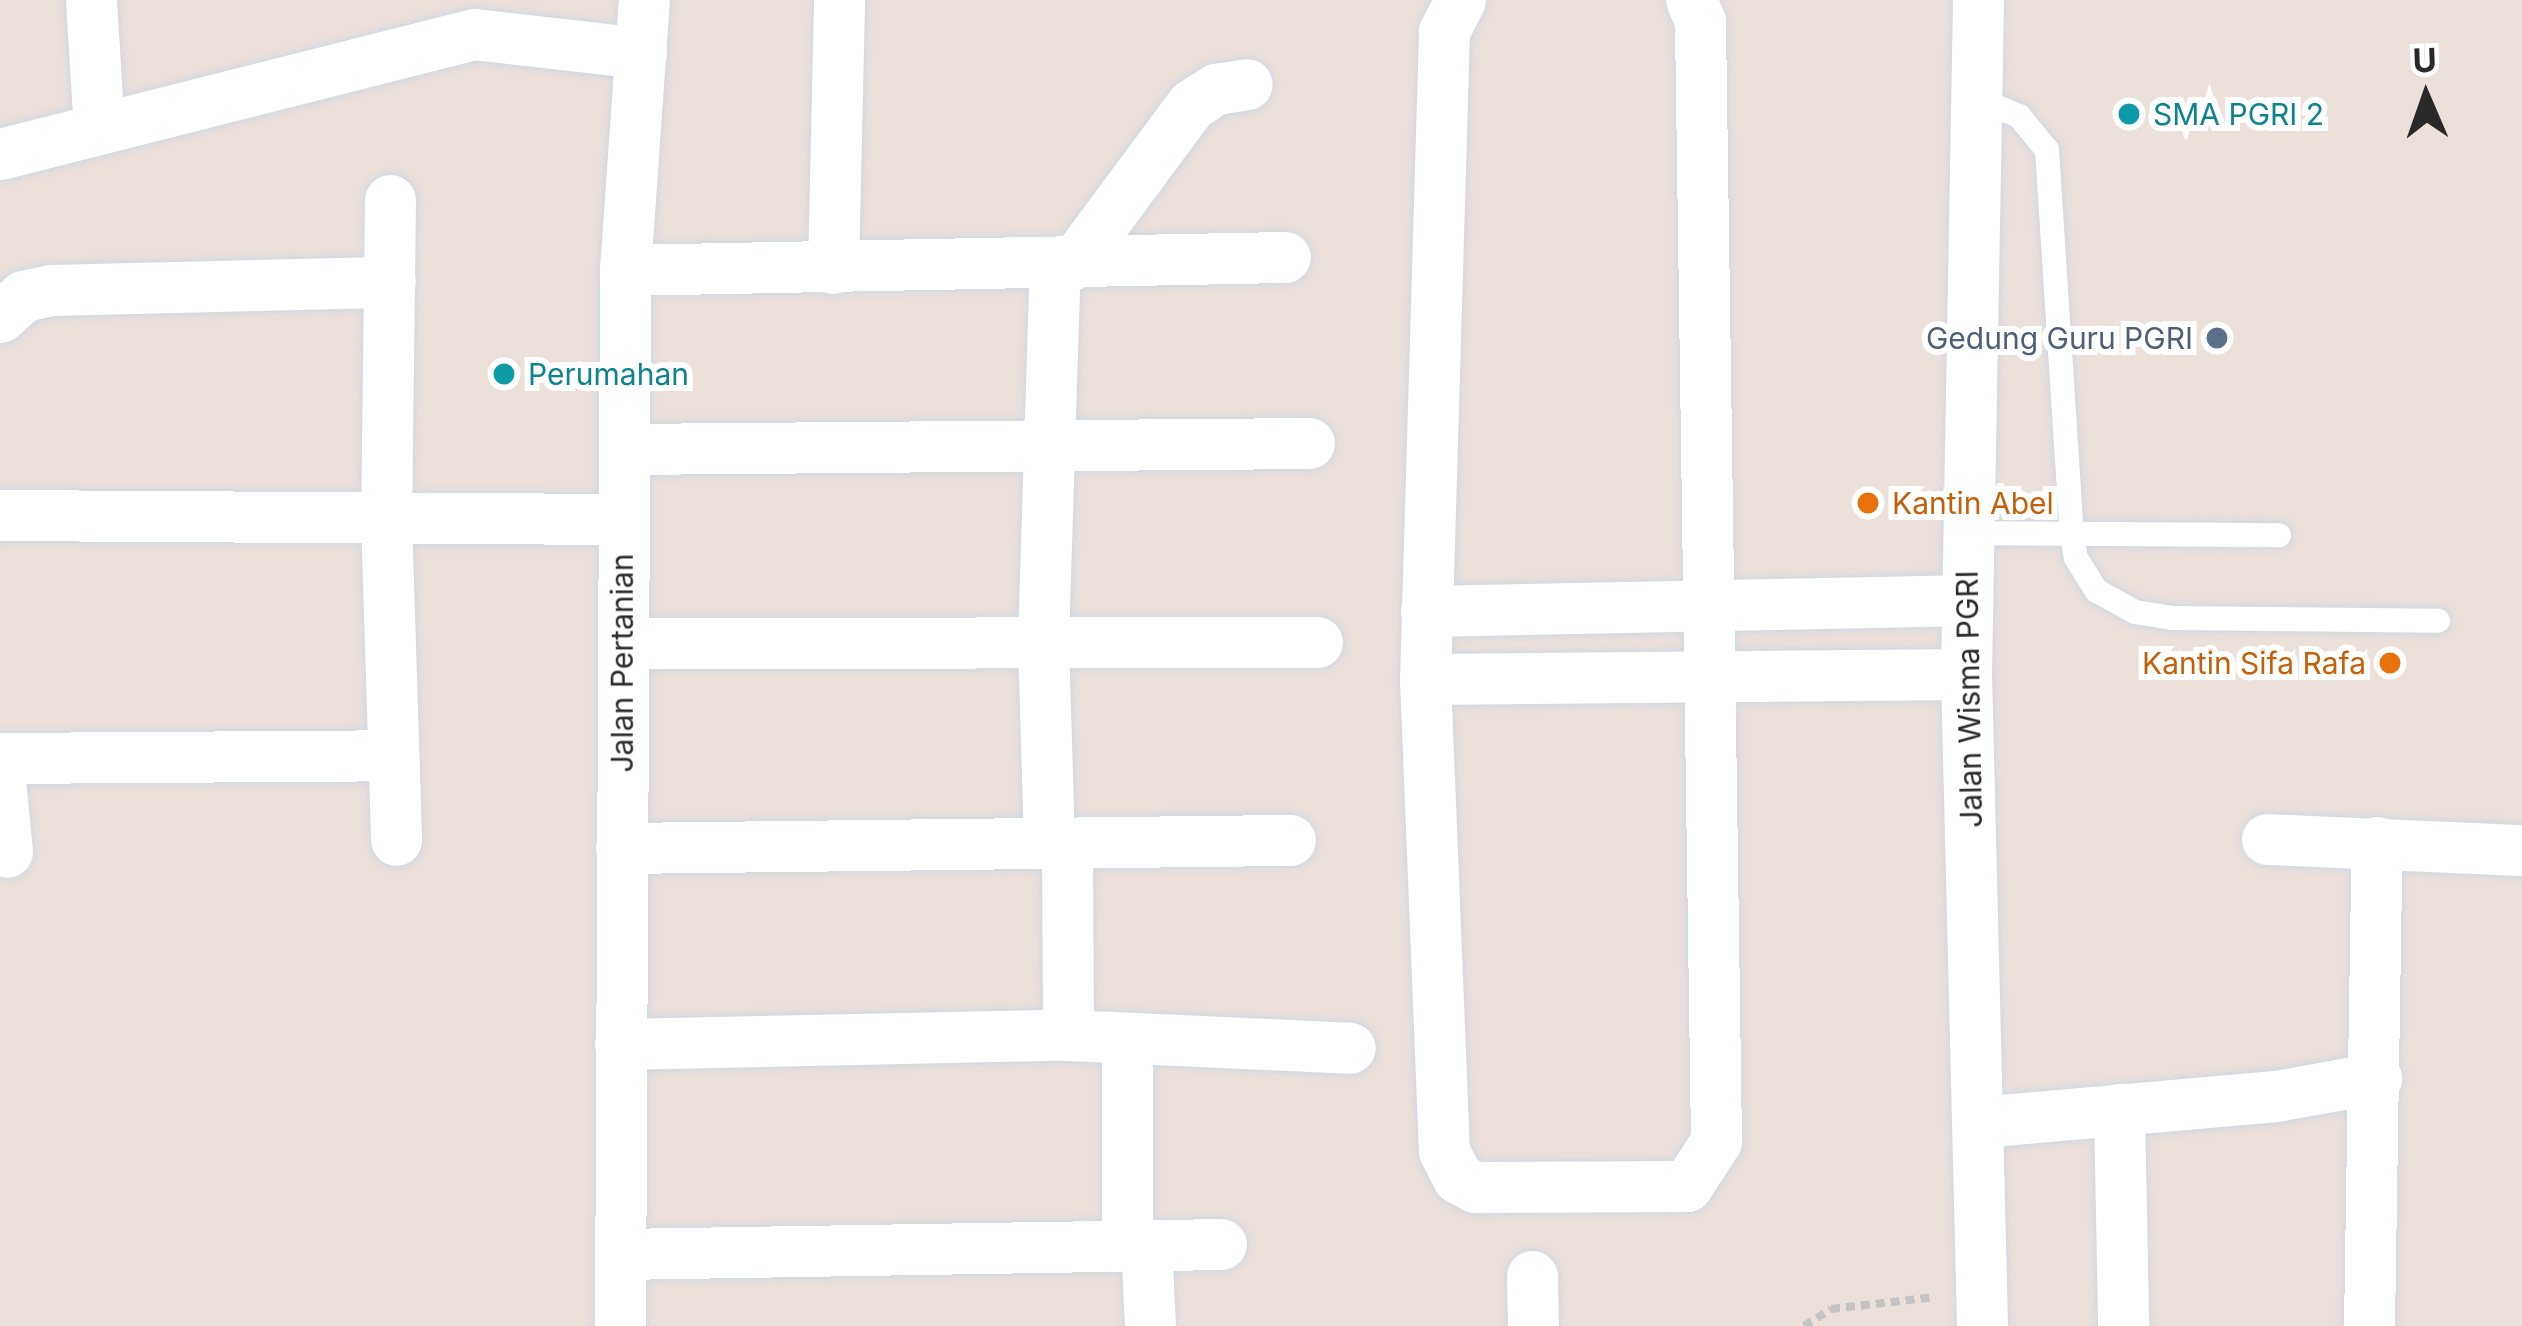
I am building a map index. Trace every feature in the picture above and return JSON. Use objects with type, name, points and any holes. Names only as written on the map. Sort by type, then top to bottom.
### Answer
[{"type":"street","points":[[91,0],[99,129]]},
{"type":"street","name":"Jalan Pertanian","points":[[620,1326],[626,269],[644,0]]},
{"type":"street","points":[[833,268],[839,0]]},
{"type":"street","points":[[1460,0],[1444,32],[1425,680],[1444,1151],[1458,1178],[1499,1187],[1687,1186],[1711,1158],[1700,21],[1691,0]]},
{"type":"street","name":"Jalan Wisma PGRI","points":[[1978,0],[1966,674],[1982,1309]]},
{"type":"street","points":[[0,154],[474,34],[640,53]]},
{"type":"street","points":[[1068,1035],[1043,640],[1064,264],[1191,105],[1216,89],[1247,84]]},
{"type":"street","points":[[391,200],[386,518],[389,755],[396,840]]},
{"type":"street","points":[[626,269],[1285,257]]},
{"type":"street","points":[[0,316],[23,296],[51,290],[389,281]]},
{"type":"street","points":[[624,449],[1309,443]]},
{"type":"street","points":[[0,515],[623,519]]},
{"type":"street","points":[[1426,611],[1704,601],[1967,600]]},
{"type":"street","points":[[622,644],[1317,642]]},
{"type":"street","points":[[1425,680],[1966,674]]},
{"type":"street","points":[[0,758],[389,755]]},
{"type":"street","points":[[0,780],[7,852]]},
{"type":"street","points":[[2267,839],[2520,850]]},
{"type":"street","points":[[621,848],[1291,840]]},
{"type":"street","points":[[2369,1326],[2377,842]]},
{"type":"street","points":[[620,1044],[1068,1035],[1350,1048]]},
{"type":"street","points":[[1127,1040],[1136,1243],[1150,1326]]},
{"type":"street","points":[[1979,1122],[2376,1078]]},
{"type":"street","points":[[2119,1109],[2123,1326]]},
{"type":"street","points":[[620,1254],[1221,1244]]},
{"type":"lane","points":[[1973,97],[2019,116],[2047,150],[2072,534],[2085,577],[2135,612],[2438,622]]},
{"type":"lane","points":[[1966,533],[2279,535]]},
{"type":"path","points":[[1804,1326],[1831,1309],[1982,1309]]},
{"type":"place","name":"SMA PGRI 2","points":[[2129,114]]},
{"type":"place","name":"Gedung Guru PGRI","points":[[2217,338]]},
{"type":"place","name":"Perumahan","points":[[504,374]]},
{"type":"place","name":"Kantin Abel","points":[[1868,503]]},
{"type":"place","name":"Kantin Sifa Rafa","points":[[2390,663]]}]
